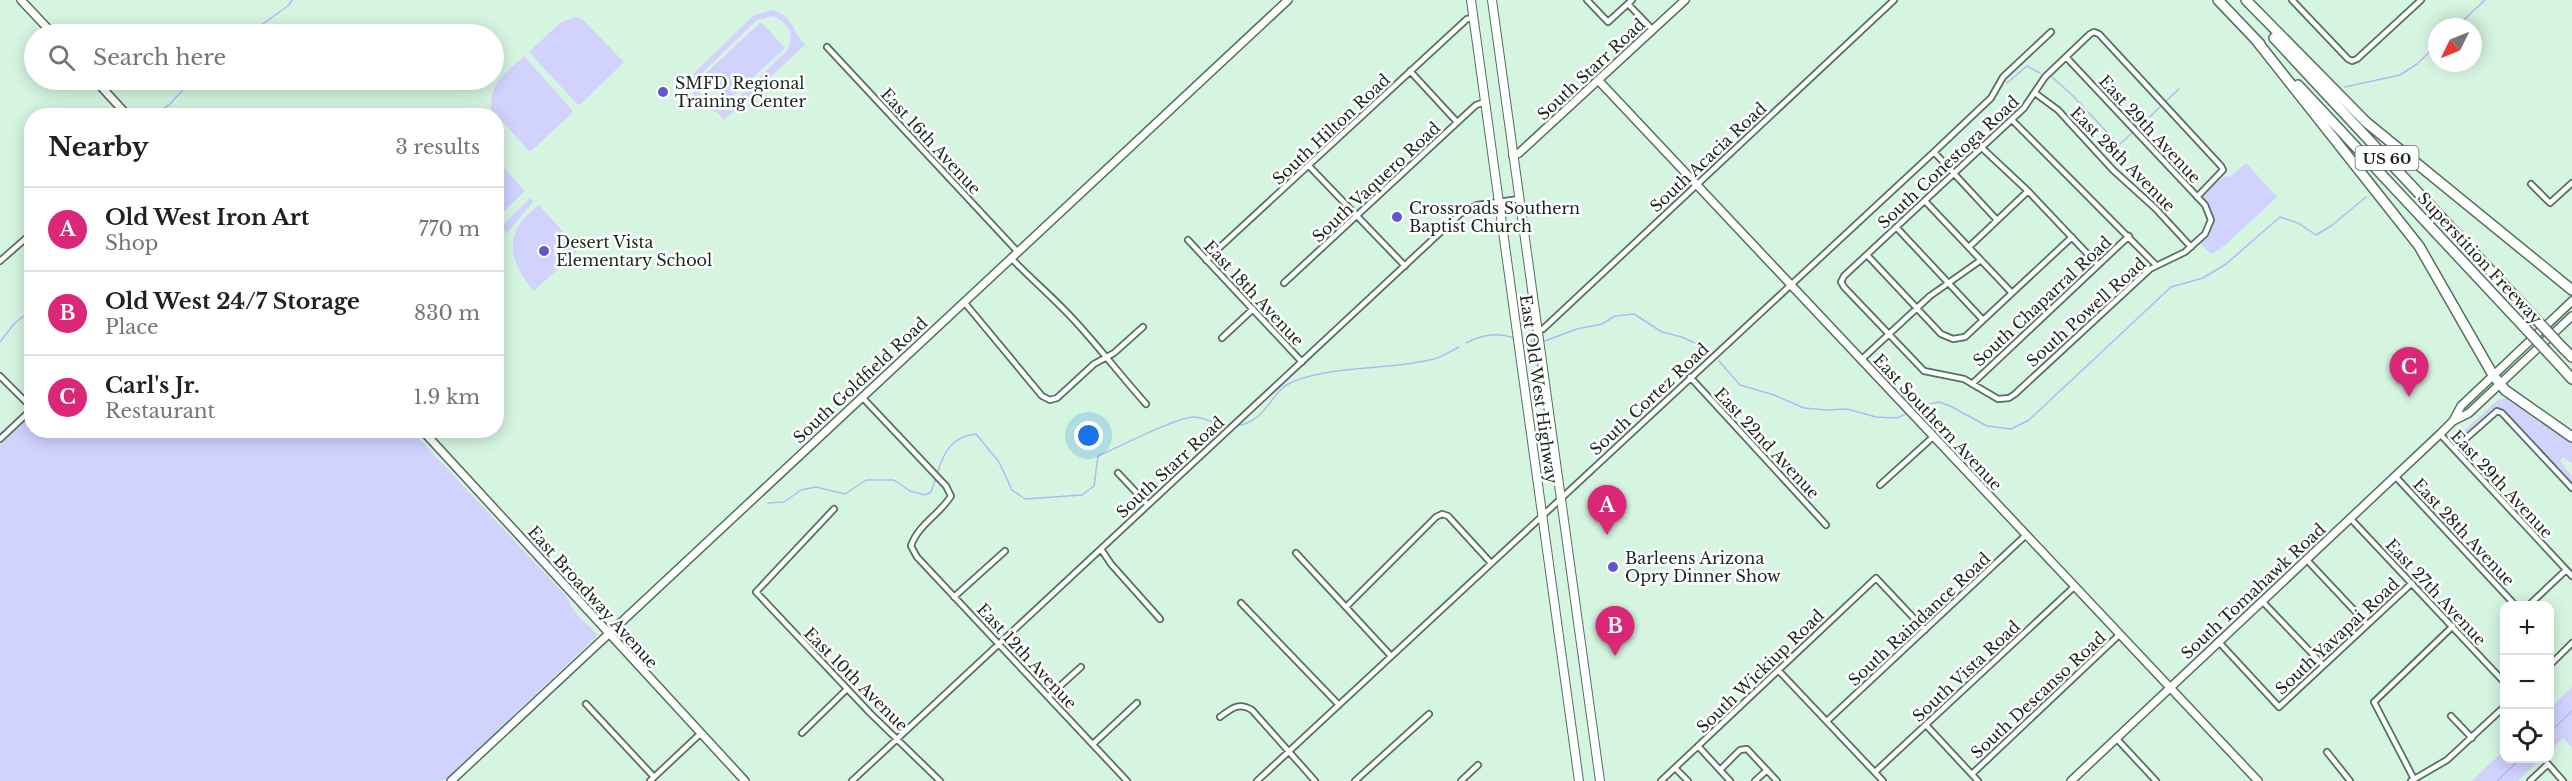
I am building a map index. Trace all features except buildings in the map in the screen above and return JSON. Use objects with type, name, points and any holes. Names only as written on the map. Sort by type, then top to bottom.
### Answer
[{"type":"highway","name":"Superstition Freeway","points":[[2218,0],[2572,379]]},
{"type":"highway","name":"Superstition Freeway","points":[[2238,0],[2572,357]]},
{"type":"highway","points":[[2246,0],[2366,122],[2572,290]]},
{"type":"highway","points":[[2256,40],[2419,246],[2499,384],[2572,437]]},
{"type":"main road","points":[[21,0],[44,24]]},
{"type":"main road","name":"South Goldfield Road","points":[[451,781],[1288,0]]},
{"type":"main road","name":"East Old West Highway","points":[[1471,0],[1579,781]]},
{"type":"main road","name":"East Old West Highway","points":[[1492,0],[1600,781]]},
{"type":"main road","name":"South Starr Road","points":[[1514,156],[1599,81],[1684,0]]},
{"type":"main road","name":"East Southern Avenue","points":[[1599,81],[2259,781]]},
{"type":"main road","points":[[104,90],[121,108]]},
{"type":"main road","name":"South Tomahawk Road","points":[[2071,781],[2440,434],[2453,421],[2461,406],[2572,301]]},
{"type":"main road","name":"South Tomahawk Road","points":[[2453,421],[2469,413],[2572,316]]},
{"type":"main road","name":"East Broadway Avenue","points":[[429,438],[745,781]]},
{"type":"street","points":[[1587,0],[1608,22],[1630,2],[1653,30]]},
{"type":"street","name":"South Acacia Road","points":[[1539,338],[1543,329],[1894,0]]},
{"type":"street","points":[[2294,0],[2352,61],[2357,59],[2421,0]]},
{"type":"street","name":"South Hilton Road","points":[[1206,260],[1467,19],[1473,18]]},
{"type":"street","name":"South Cortez Road","points":[[1257,781],[1934,152],[1991,98],[2003,77],[2051,32]]},
{"type":"street","name":"South Conestoga Road","points":[[1888,334],[1841,282],[2012,120],[2029,103],[2047,74],[2094,32],[2099,34],[2223,170],[2197,197]]},
{"type":"street","name":"East 16th Avenue","points":[[827,47],[1018,252]]},
{"type":"street","name":"East 29th Avenue","points":[[2066,57],[2197,197],[2210,213],[2211,220]]},
{"type":"street","points":[[1410,71],[1457,122]]},
{"type":"street","name":"East 28th Avenue","points":[[2035,93],[2058,111],[2113,170],[2155,208],[2191,247]]},
{"type":"street","name":"South Vaquero Road","points":[[1284,283],[1457,122],[1476,105],[1485,102]]},
{"type":"street","points":[[2012,120],[2156,264]]},
{"type":"street","points":[[1982,148],[2028,191],[2098,265]]},
{"type":"street","points":[[1934,152],[1997,220]]},
{"type":"street","points":[[1309,166],[1405,266]]},
{"type":"street","points":[[2530,184],[2550,203],[2572,183]]},
{"type":"street","points":[[1969,247],[2028,191]]},
{"type":"street","name":"South Starr Road","points":[[852,781],[1465,210],[1477,205],[1519,199]]},
{"type":"street","points":[[1925,201],[2012,293]]},
{"type":"street","name":"South Powell Road","points":[[1972,384],[1992,398],[2003,399],[2015,394],[2156,264],[2179,256],[2191,247],[2205,234],[2211,220]]},
{"type":"street","points":[[1897,228],[1983,320]]},
{"type":"street","name":"South Chaparral Road","points":[[1972,384],[2129,236]]},
{"type":"street","points":[[1868,255],[1941,334],[1953,339],[1965,337],[2072,237]]},
{"type":"street","points":[[0,261],[24,240]]},
{"type":"street","name":"East 18th Avenue","points":[[1188,240],[1302,362]]},
{"type":"street","points":[[1011,258],[1072,317],[1146,404]]},
{"type":"street","points":[[1861,360],[1917,308],[1982,260]]},
{"type":"street","points":[[963,302],[1042,396],[1050,400],[1057,398],[1094,364],[1114,353],[1143,327]]},
{"type":"street","points":[[1222,338],[1253,309]]},
{"type":"street","points":[[1888,334],[1924,371],[1964,379],[1972,384]]},
{"type":"street","points":[[0,376],[24,401]]},
{"type":"street","name":"East 22nd Avenue","points":[[1690,377],[1826,525]]},
{"type":"street","name":"East 12th Avenue","points":[[862,397],[946,486],[951,496],[914,537],[911,546],[917,557],[1127,781]]},
{"type":"street","points":[[2454,449],[2497,411],[2502,413],[2572,488]]},
{"type":"street","points":[[0,439],[24,416]]},
{"type":"street","name":"East 29th Avenue","points":[[2440,434],[2572,576]]},
{"type":"street","points":[[1880,486],[1934,436]]},
{"type":"street","points":[[1118,473],[1148,506]]},
{"type":"street","name":"East 28th Avenue","points":[[2396,476],[2511,601]]},
{"type":"street","name":"East 10th Avenue","points":[[834,509],[756,592],[847,689],[940,781]]},
{"type":"street","points":[[1346,607],[1436,517],[1442,514],[1448,516],[1491,563]]},
{"type":"street","name":"East 27th Avenue","points":[[2350,518],[2500,677]]},
{"type":"street","name":"South Raindance Road","points":[[1827,722],[2026,535]]},
{"type":"street","points":[[1101,549],[1111,564],[1160,619]]},
{"type":"street","points":[[954,597],[1005,551]]},
{"type":"street","points":[[1296,554],[1391,656]]},
{"type":"street","points":[[2306,560],[2367,624]]},
{"type":"street","points":[[2533,601],[2566,570]]},
{"type":"street","name":"South Wickiup Road","points":[[1661,781],[1876,578],[1925,630]]},
{"type":"street","name":"South Yavapai Road","points":[[2218,641],[2279,707],[2412,583]]},
{"type":"street","name":"South Vista Road","points":[[1875,772],[2075,586]]},
{"type":"street","points":[[2262,601],[2323,666]]},
{"type":"street","points":[[1241,603],[1339,705]]},
{"type":"street","points":[[2452,626],[2374,702],[2412,780],[2446,760],[2503,709]]},
{"type":"street","name":"South Descanso Road","points":[[1972,774],[2120,634]]},
{"type":"street","points":[[2554,661],[2572,643]]},
{"type":"street","points":[[1049,696],[1081,667]]},
{"type":"street","points":[[1779,671],[1883,781]]},
{"type":"street","points":[[802,733],[847,689]]},
{"type":"street","points":[[1093,744],[1137,703]]},
{"type":"street","points":[[586,704],[652,779],[701,733]]},
{"type":"street","points":[[1220,717],[1235,706],[1243,705],[1252,710],[1315,781]]},
{"type":"street","points":[[1355,781],[1429,714]]},
{"type":"street","points":[[2451,716],[2472,738]]},
{"type":"street","points":[[1926,725],[1978,781]]},
{"type":"street","points":[[2116,738],[2156,781]]},
{"type":"street","points":[[1698,746],[1730,781]]},
{"type":"street","points":[[1720,770],[1740,750],[1747,749],[1778,781]]},
{"type":"street","points":[[2326,752],[2350,781]]},
{"type":"street","points":[[1461,781],[1478,765]]},
{"type":"street","points":[[2530,781],[2548,765],[2563,781]]},
{"type":"street","points":[[1675,768],[1688,781]]},
{"type":"street","points":[[1755,781],[1767,770]]},
{"type":"shaded area","points":[[772,10],[779,12],[788,20],[805,45],[724,120],[717,112],[706,109],[696,101],[692,88],[694,73],[753,16]],"holes":[[[773,16],[779,19],[789,31],[790,41],[786,52],[731,102],[716,106],[703,99],[698,86],[702,73],[757,20]]]},
{"type":"shaded area","points":[[576,17],[582,19],[624,62],[581,104],[577,104],[529,52],[561,22]]},
{"type":"shaded area","points":[[761,22],[785,48],[729,100],[704,75]]},
{"type":"shaded area","points":[[524,56],[572,110],[572,113],[530,152],[504,123],[504,108],[491,108],[494,90],[504,90],[505,73]]},
{"type":"shaded area","points":[[2246,163],[2277,197],[2224,246],[2212,254],[2199,243],[2209,231],[2212,221],[2202,197],[2224,176],[2230,177]]},
{"type":"shaded area","points":[[504,168],[525,191],[504,211]]},
{"type":"shaded area","points":[[530,198],[533,202],[506,234],[504,224]]},
{"type":"shaded area","points":[[539,205],[576,246],[576,252],[534,291],[518,268],[513,246],[514,235],[519,225]]},
{"type":"shaded area","points":[[2508,398],[2525,408],[2540,422],[2572,444],[2572,463],[2563,457],[2560,461],[2572,477],[2572,484],[2501,409],[2492,409],[2456,442],[2451,442],[2498,400]]},
{"type":"shaded area","points":[[24,422],[24,438],[419,438],[566,596],[575,613],[598,635],[446,779],[439,781],[0,781],[0,445]]},
{"type":"shaded area","points":[[2572,687],[2572,748],[2563,738],[2554,747],[2554,704]]},
{"type":"shaded area","points":[[2500,754],[2500,763],[2537,763],[2518,781],[2472,781]]},
{"type":"waterway","points":[[263,24],[289,5],[292,0]]},
{"type":"waterway","points":[[2466,18],[2485,0]]},
{"type":"waterway","points":[[2345,87],[2400,75],[2428,54]]},
{"type":"waterway","points":[[2007,83],[2027,66],[2040,73]]},
{"type":"waterway","points":[[2052,77],[2119,145],[2132,133]]},
{"type":"waterway","points":[[2166,101],[2179,89]]},
{"type":"waterway","points":[[164,108],[183,90]]},
{"type":"waterway","points":[[2138,128],[2160,107]]},
{"type":"waterway","points":[[1926,405],[1939,402],[1987,426],[2011,429],[2029,420],[2171,287],[2203,278],[2226,264],[2280,217],[2298,223],[2316,235],[2331,226],[2366,197]]},
{"type":"waterway","points":[[1542,342],[1577,329],[1602,324],[1615,316],[1634,314],[1662,332],[1682,337],[1708,349]]},
{"type":"waterway","points":[[0,342],[24,316]]},
{"type":"waterway","points":[[1466,343],[1490,335],[1514,338]]},
{"type":"waterway","points":[[1521,340],[1537,342]]},
{"type":"waterway","points":[[1235,426],[1255,419],[1285,386],[1309,376],[1416,363],[1434,359],[1459,347]]},
{"type":"waterway","points":[[1719,361],[1740,385],[1774,395],[1804,408],[1847,409],[1876,417],[1897,418],[1906,414]]},
{"type":"waterway","points":[[937,474],[950,447],[960,438],[976,434],[999,462],[1012,490],[1025,499],[1082,495],[1094,486],[1098,456],[1132,440],[1160,427],[1194,417],[1230,426]]},
{"type":"waterway","points":[[768,503],[784,502],[801,490],[816,487],[845,494],[866,480],[894,480],[910,491],[925,495],[931,492],[936,478]]},
{"type":"waterway","points":[[2554,728],[2572,711]]},
{"type":"waterway","points":[[2497,781],[2516,763]]},
{"type":"place","name":"SMFD Regional Training Center","points":[[663,92]]},
{"type":"place","name":"Crossroads Southern Baptist Church","points":[[1397,217]]},
{"type":"place","name":"Desert Vista Elementary School","points":[[544,251]]},
{"type":"place","name":"Carl's Jr.","points":[[2409,397]]},
{"type":"place","name":"Old West Iron Art","points":[[1607,535]]},
{"type":"place","name":"Barleens Arizona Opry Dinner Show","points":[[1613,567]]},
{"type":"place","name":"Old West 24/7 Storage","points":[[1615,656]]}]
